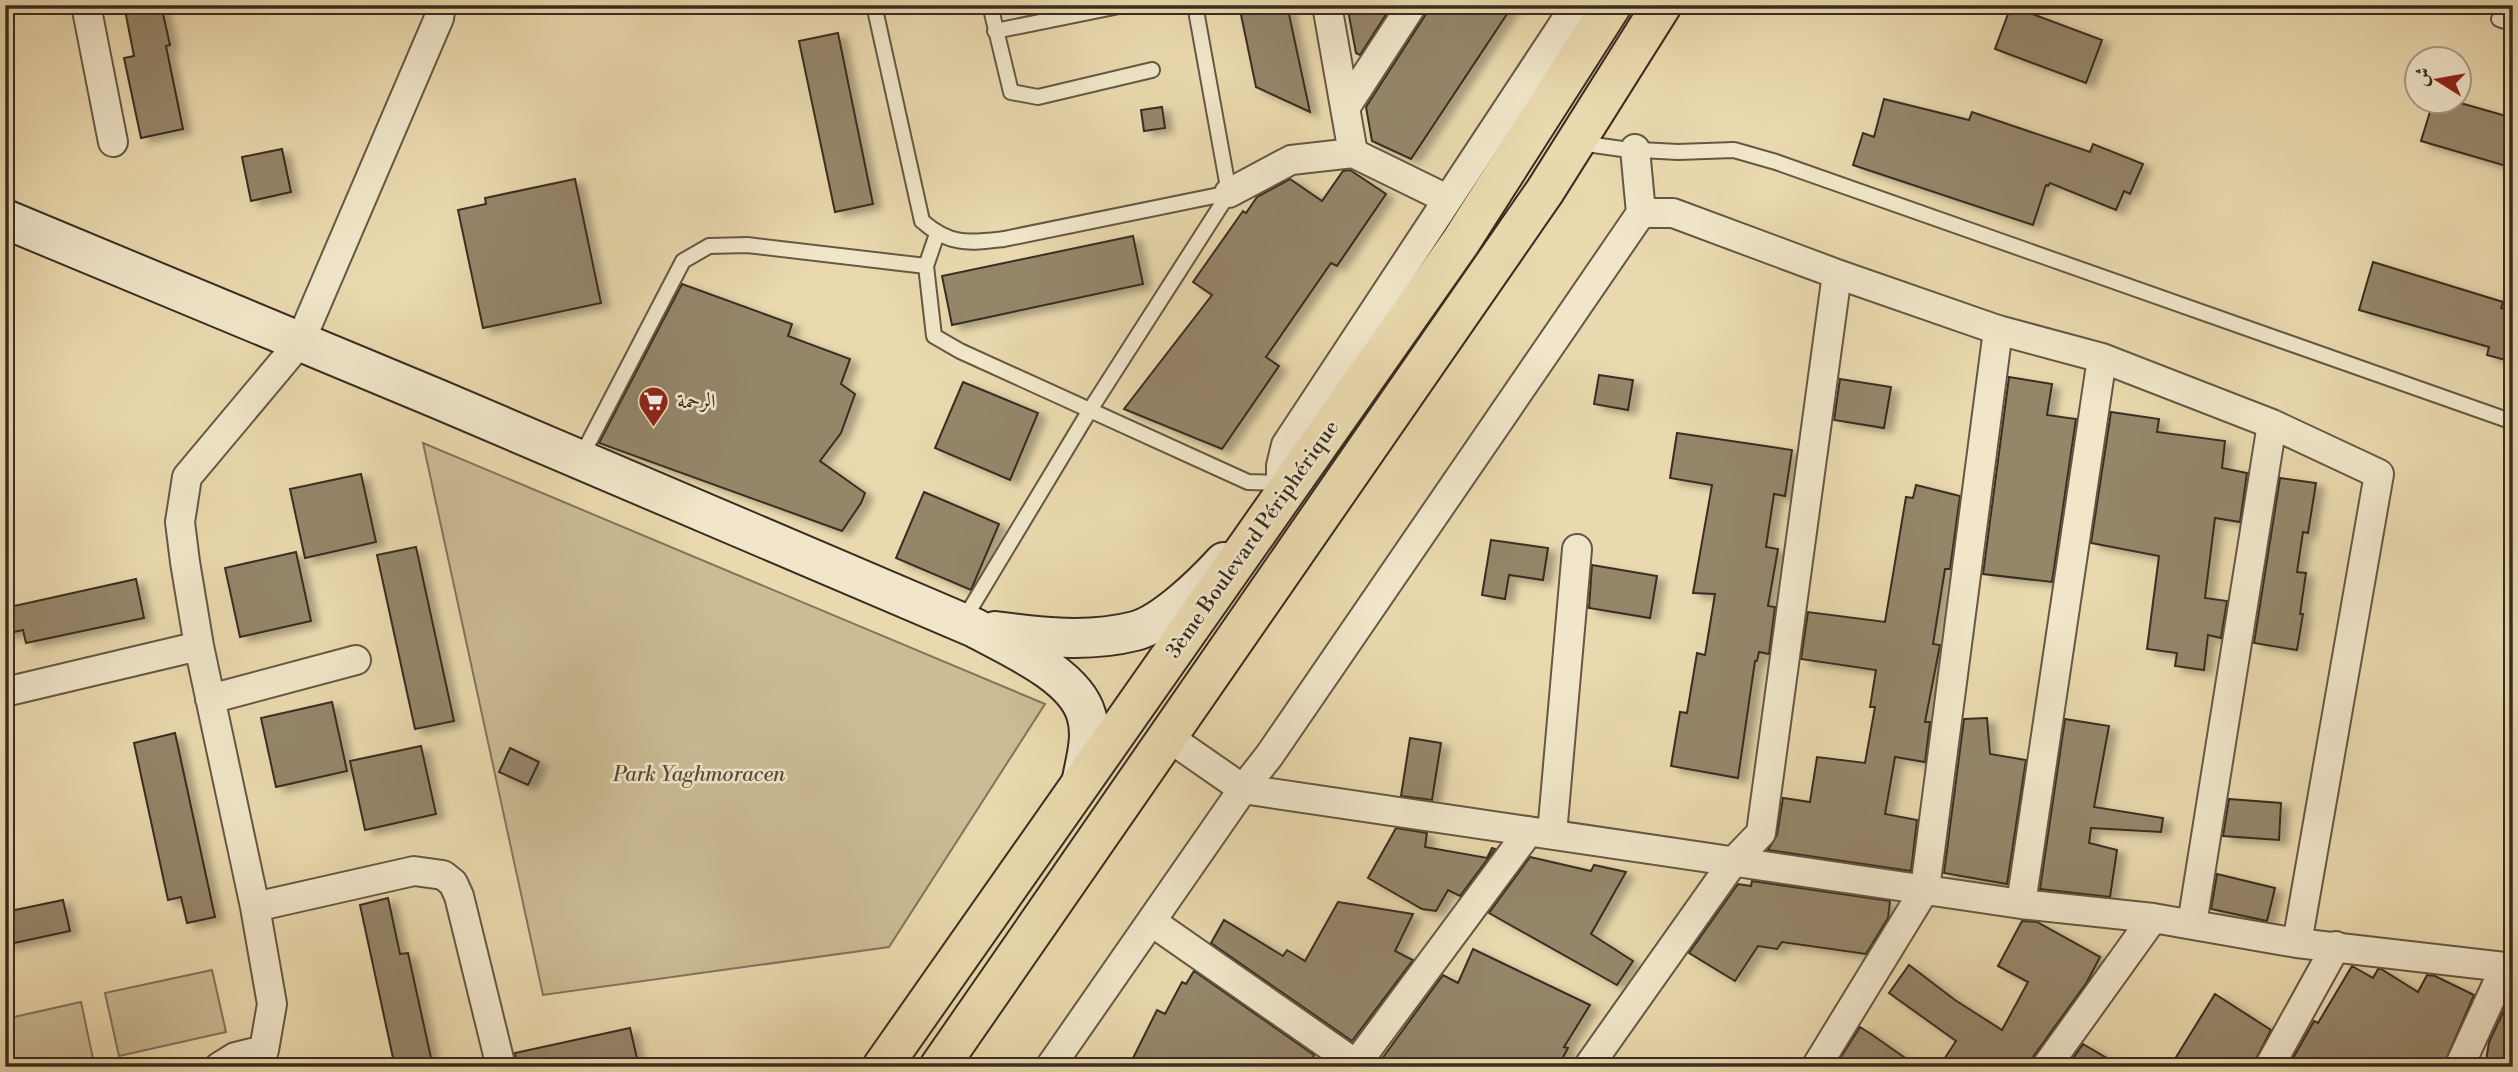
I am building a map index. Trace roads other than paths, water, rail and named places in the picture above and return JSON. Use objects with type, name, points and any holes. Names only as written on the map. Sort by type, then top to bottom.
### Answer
[{"type":"highway","name":"3ème Boulevard Périphérique","points":[[882,1067],[1280,491],[1460,243],[1612,5]]},
{"type":"highway","name":"3ème Boulevard Périphérique","points":[[939,1067],[1545,191],[1662,5]]},
{"type":"main road","points":[[5,219],[968,625],[1045,668],[1075,693],[1086,713],[1090,739],[1082,779]]},
{"type":"main road","points":[[968,625],[1044,637],[1086,639],[1137,631],[1181,605],[1219,568],[1280,491]]},
{"type":"street","points":[[86,5],[113,142]]},
{"type":"street","points":[[219,1067],[235,1057],[264,1050],[272,1004],[255,906],[199,646],[180,522],[187,477],[300,342],[439,18],[441,5]]},
{"type":"street","points":[[1327,5],[1353,153]]},
{"type":"street","points":[[1345,108],[1412,5]]},
{"type":"street","points":[[1280,491],[1281,466],[1286,445],[1576,5]]},
{"type":"street","points":[[1050,1067],[1243,789],[1269,756],[1641,213],[1635,149]]},
{"type":"street","points":[[1229,193],[1291,160],[1353,153],[1447,199]]},
{"type":"street","points":[[1641,213],[1673,212],[1837,274],[1998,330],[2102,358],[2272,424],[2379,474],[2297,943]]},
{"type":"street","points":[[1588,1067],[1733,862],[1761,833],[1837,274]]},
{"type":"street","points":[[1816,1067],[1925,889],[1998,330]]},
{"type":"street","points":[[2021,904],[2102,358]]},
{"type":"street","points":[[2192,924],[2272,424]]},
{"type":"street","points":[[1152,922],[1357,1066],[1541,832],[1577,549]]},
{"type":"street","points":[[5,692],[199,646]]},
{"type":"street","points":[[211,699],[356,660]]},
{"type":"street","points":[[1168,737],[1243,789],[2021,904],[2153,918],[2297,943],[2509,967],[2459,1067]]},
{"type":"street","points":[[255,906],[414,871],[443,875],[453,883],[459,896],[500,1067]]},
{"type":"street","points":[[2046,1067],[2153,918]]},
{"type":"street","points":[[2269,1067],[2336,946]]},
{"type":"lane","points":[[874,5],[922,221],[937,234],[969,243],[1004,239],[1229,193]]},
{"type":"lane","points":[[989,5],[1011,92],[1038,97],[1152,70]]},
{"type":"lane","points":[[995,31],[1125,5]]},
{"type":"lane","points":[[968,625],[1090,410],[1229,193],[1195,5]]},
{"type":"lane","points":[[1575,143],[1678,152],[1734,149],[2513,422]]},
{"type":"lane","points":[[937,234],[926,266],[934,336],[960,351],[1248,482],[1280,491]]},
{"type":"lane","points":[[579,459],[683,261],[709,246],[747,245],[926,266]]},
{"type":"place","name":"الرحمة","points":[[654,428]]},
{"type":"park label","name":"Park Yaghmoracen","points":[[699,774]]}]
